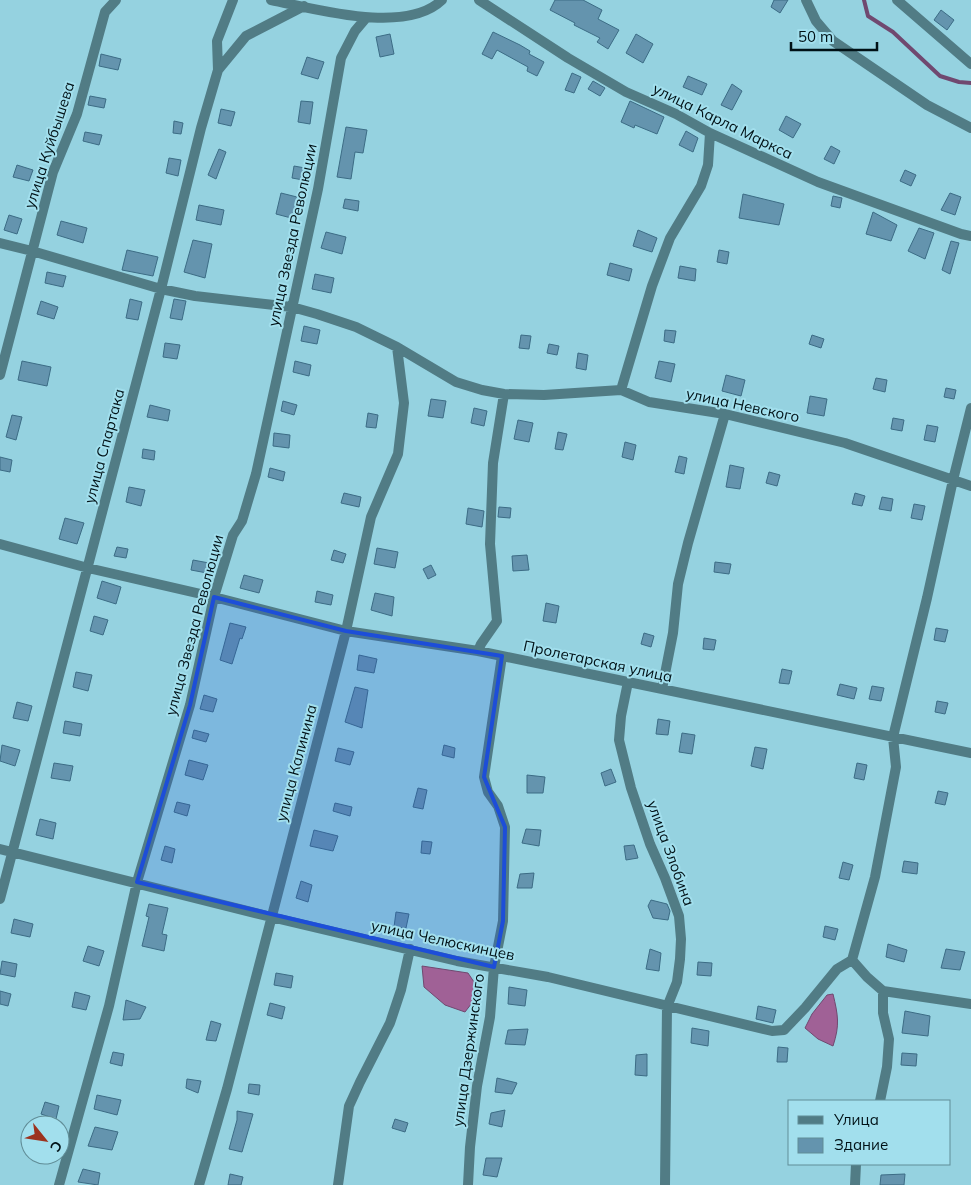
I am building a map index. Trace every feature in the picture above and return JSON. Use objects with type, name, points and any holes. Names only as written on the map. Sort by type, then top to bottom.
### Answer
[{"type":"street","name":"улица Куйбышева","points":[[0,375],[53,172],[77,114],[105,12],[116,0]]},
{"type":"street","name":"улица Спартака","points":[[0,899],[161,289],[200,128],[218,70],[216,41],[232,0]]},
{"type":"street","points":[[270,0],[366,18],[410,16],[436,6],[442,0]]},
{"type":"street","name":"улица Карла Маркса","points":[[479,0],[568,58],[626,92],[676,114],[710,134],[818,182],[971,236]]},
{"type":"street","points":[[806,0],[816,21],[833,42],[927,105],[971,128]]},
{"type":"street","points":[[897,0],[971,64]]},
{"type":"street","points":[[218,70],[246,36],[304,6]]},
{"type":"street","name":"улица Звезда Революции","points":[[59,1185],[109,1006],[137,882],[190,705],[214,597],[232,535],[242,521],[256,474],[318,189],[341,58],[355,31],[366,18]]},
{"type":"street","points":[[621,390],[652,286],[670,238],[701,186],[708,165],[710,134]]},
{"type":"street","name":"улица Невского","points":[[0,243],[161,289],[195,296],[292,307],[356,327],[397,347],[456,382],[482,390],[504,394],[621,390],[649,402],[725,414],[845,443],[971,486]]},
{"type":"street","name":"улица Калинина","points":[[199,1185],[227,1089],[346,631],[371,517],[398,454],[404,403],[397,347]]},
{"type":"street","points":[[478,651],[497,621],[491,535],[493,463],[504,394]]},
{"type":"street","points":[[971,408],[893,737],[896,767],[875,877],[852,960],[883,991],[971,1004]]},
{"type":"street","points":[[662,689],[673,633],[678,584],[725,414]]},
{"type":"street","name":"Пролетарская улица","points":[[0,544],[88,568],[214,597],[346,631],[478,651],[971,753]]},
{"type":"street","name":"улица Дзержинского","points":[[468,1185],[477,1086],[490,1017],[494,967],[503,921],[504,827],[498,806],[488,792],[484,777],[502,656]]},
{"type":"street","name":"улица Злобина","points":[[628,682],[621,716],[619,740],[650,844],[665,878],[678,916],[681,939],[677,982],[667,1007],[665,1185]]},
{"type":"street","name":"улица Челюскинцев","points":[[0,848],[271,916],[457,960],[548,977],[772,1031],[784,1030],[837,969],[852,960]]},
{"type":"street","points":[[338,1185],[349,1106],[390,1023],[401,990],[410,948]]},
{"type":"street","points":[[880,1100],[888,1067],[889,1039],[883,1013],[883,991]]},
{"type":"street","points":[[855,1185],[856,1165]]},
{"type":"highlighted area","points":[[214,597],[346,631],[502,656],[484,777],[505,827],[503,921],[494,967],[137,882],[190,705]]},
{"type":"shaded area","points":[[422,966],[468,973],[476,985],[478,995],[465,1012],[445,1005],[424,987]]},
{"type":"shaded area","points":[[833,994],[838,1020],[833,1046],[818,1039],[805,1028],[812,1014],[827,995]]},
{"type":"building","points":[[555,0],[583,0],[602,10],[598,19],[619,30],[608,49],[597,42],[600,38],[550,10]]},
{"type":"building","points":[[774,0],[788,0],[780,13],[771,7]]},
{"type":"building","points":[[941,10],[954,20],[947,30],[934,20]]},
{"type":"building","points":[[493,32],[520,45],[530,51],[529,54],[544,62],[537,76],[527,71],[528,67],[497,50],[492,59],[482,54]]},
{"type":"building","points":[[390,34],[394,54],[380,57],[376,37]]},
{"type":"building","points":[[636,34],[653,44],[643,63],[626,53]]},
{"type":"building","points":[[101,54],[121,59],[118,70],[99,66]]},
{"type":"building","points":[[307,57],[324,62],[318,79],[301,74]]},
{"type":"building","points":[[572,73],[581,77],[574,93],[565,90]]},
{"type":"building","points":[[688,76],[707,84],[702,95],[683,87]]},
{"type":"building","points":[[593,81],[605,88],[600,96],[588,89]]},
{"type":"building","points":[[732,84],[742,91],[732,110],[721,105]]},
{"type":"building","points":[[90,96],[106,99],[104,108],[88,105]]},
{"type":"building","points":[[301,101],[313,102],[310,124],[298,122]]},
{"type":"building","points":[[630,101],[664,117],[657,134],[635,125],[634,128],[621,122]]},
{"type":"building","points":[[221,109],[235,112],[231,126],[218,123]]},
{"type":"building","points":[[786,116],[801,124],[793,138],[779,130]]},
{"type":"building","points":[[174,121],[183,123],[181,134],[173,133]]},
{"type":"building","points":[[346,127],[367,130],[363,153],[355,152],[351,179],[337,177]]},
{"type":"building","points":[[686,131],[698,138],[693,152],[679,145]]},
{"type":"building","points":[[85,132],[102,135],[99,145],[83,141]]},
{"type":"building","points":[[831,146],[840,151],[834,164],[824,159]]},
{"type":"building","points":[[219,149],[226,152],[216,179],[208,175]]},
{"type":"building","points":[[169,158],[181,160],[178,176],[166,173]]},
{"type":"building","points":[[17,165],[33,170],[29,181],[13,177]]},
{"type":"building","points":[[294,166],[305,168],[303,180],[292,178]]},
{"type":"building","points":[[905,170],[916,175],[911,186],[900,181]]},
{"type":"building","points":[[281,193],[301,198],[295,219],[276,214]]},
{"type":"building","points":[[950,193],[961,197],[955,215],[941,210]]},
{"type":"building","points":[[743,194],[784,204],[779,225],[739,218]]},
{"type":"building","points":[[833,196],[842,198],[840,208],[831,206]]},
{"type":"building","points":[[345,199],[359,201],[358,211],[343,208]]},
{"type":"building","points":[[199,205],[224,210],[221,225],[196,220]]},
{"type":"building","points":[[873,212],[897,225],[891,241],[866,234]]},
{"type":"building","points":[[9,215],[22,219],[17,234],[4,230]]},
{"type":"building","points":[[61,221],[87,228],[83,243],[57,235]]},
{"type":"building","points":[[919,228],[934,233],[925,259],[908,251]]},
{"type":"building","points":[[638,230],[657,238],[652,252],[633,246]]},
{"type":"building","points":[[326,232],[346,237],[342,254],[321,248]]},
{"type":"building","points":[[193,240],[212,244],[205,278],[184,272]]},
{"type":"building","points":[[951,241],[959,243],[950,274],[942,270]]},
{"type":"building","points":[[127,250],[158,257],[153,276],[122,270]]},
{"type":"building","points":[[719,250],[729,252],[727,264],[717,262]]},
{"type":"building","points":[[610,263],[632,269],[629,281],[607,275]]},
{"type":"building","points":[[680,266],[696,269],[695,281],[678,278]]},
{"type":"building","points":[[47,272],[66,276],[63,287],[45,283]]},
{"type":"building","points":[[315,274],[334,278],[331,293],[312,289]]},
{"type":"building","points":[[130,299],[142,302],[138,320],[126,318]]},
{"type":"building","points":[[174,299],[186,301],[182,320],[170,318]]},
{"type":"building","points":[[41,301],[58,307],[54,319],[37,314]]},
{"type":"building","points":[[304,326],[320,330],[317,344],[301,341]]},
{"type":"building","points":[[665,330],[676,331],[674,343],[664,341]]},
{"type":"building","points":[[521,335],[531,336],[529,349],[519,348]]},
{"type":"building","points":[[812,335],[824,339],[821,348],[809,344]]},
{"type":"building","points":[[165,343],[180,345],[177,359],[163,357]]},
{"type":"building","points":[[549,344],[559,346],[557,355],[547,353]]},
{"type":"building","points":[[578,353],[588,355],[586,370],[576,368]]},
{"type":"building","points":[[22,361],[51,367],[47,386],[18,380]]},
{"type":"building","points":[[295,361],[311,365],[309,376],[293,372]]},
{"type":"building","points":[[659,361],[675,364],[671,382],[655,378]]},
{"type":"building","points":[[726,375],[745,380],[741,396],[722,391]]},
{"type":"building","points":[[876,378],[887,380],[885,392],[873,389]]},
{"type":"building","points":[[946,388],[956,390],[954,399],[944,397]]},
{"type":"building","points":[[810,396],[827,399],[824,416],[807,413]]},
{"type":"building","points":[[431,399],[446,401],[443,418],[428,416]]},
{"type":"building","points":[[283,401],[297,405],[294,415],[281,411]]},
{"type":"building","points":[[150,405],[170,410],[168,421],[147,417]]},
{"type":"building","points":[[474,408],[487,411],[484,426],[471,423]]},
{"type":"building","points":[[368,413],[378,415],[376,428],[366,427]]},
{"type":"building","points":[[12,415],[22,417],[16,440],[6,437]]},
{"type":"building","points":[[893,418],[904,420],[902,431],[891,429]]},
{"type":"building","points":[[518,420],[533,423],[529,442],[514,439]]},
{"type":"building","points":[[927,425],[938,427],[935,442],[924,440]]},
{"type":"building","points":[[558,432],[567,434],[563,450],[555,449]]},
{"type":"building","points":[[274,433],[290,435],[289,448],[273,446]]},
{"type":"building","points":[[625,442],[636,445],[633,460],[622,457]]},
{"type":"building","points":[[143,449],[155,451],[154,460],[142,458]]},
{"type":"building","points":[[679,456],[687,458],[684,474],[675,472]]},
{"type":"building","points":[[0,457],[12,460],[10,472],[0,470]]},
{"type":"building","points":[[730,465],[744,468],[740,489],[726,487]]},
{"type":"building","points":[[270,468],[285,472],[283,481],[268,477]]},
{"type":"building","points":[[769,472],[780,475],[777,486],[766,483]]},
{"type":"building","points":[[129,487],[145,490],[141,506],[126,502]]},
{"type":"building","points":[[344,493],[361,497],[359,507],[341,503]]},
{"type":"building","points":[[855,493],[865,496],[862,506],[852,504]]},
{"type":"building","points":[[882,497],[893,499],[891,511],[879,509]]},
{"type":"building","points":[[914,504],[925,506],[922,520],[911,518]]},
{"type":"building","points":[[499,507],[511,508],[510,518],[498,517]]},
{"type":"building","points":[[468,508],[484,511],[482,527],[466,524]]},
{"type":"building","points":[[65,518],[84,523],[77,544],[59,539]]},
{"type":"building","points":[[117,547],[128,549],[126,558],[114,556]]},
{"type":"building","points":[[377,548],[398,552],[395,568],[374,564]]},
{"type":"building","points":[[334,550],[346,554],[343,563],[331,560]]},
{"type":"building","points":[[527,555],[529,570],[513,571],[512,556]]},
{"type":"building","points":[[193,560],[209,563],[207,573],[191,570]]},
{"type":"building","points":[[715,562],[731,564],[729,574],[714,572]]},
{"type":"building","points":[[431,565],[436,575],[428,579],[423,569]]},
{"type":"building","points":[[244,575],[263,580],[259,593],[240,588]]},
{"type":"building","points":[[102,581],[121,587],[116,604],[97,598]]},
{"type":"building","points":[[317,591],[333,595],[331,605],[315,602]]},
{"type":"building","points":[[375,593],[394,597],[392,616],[371,610]]},
{"type":"building","points":[[546,603],[559,606],[556,623],[543,621]]},
{"type":"building","points":[[94,616],[108,620],[103,635],[90,631]]},
{"type":"building","points":[[230,623],[246,627],[242,639],[240,638],[232,664],[220,660]]},
{"type":"building","points":[[936,628],[948,630],[945,642],[934,640]]},
{"type":"building","points":[[644,633],[654,636],[651,647],[641,644]]},
{"type":"building","points":[[704,638],[716,640],[714,650],[703,649]]},
{"type":"building","points":[[359,655],[377,659],[374,673],[357,670]]},
{"type":"building","points":[[782,669],[792,671],[789,684],[779,683]]},
{"type":"building","points":[[76,672],[92,675],[88,691],[73,687]]},
{"type":"building","points":[[840,684],[857,688],[854,699],[837,695]]},
{"type":"building","points":[[872,686],[884,688],[881,701],[869,699]]},
{"type":"building","points":[[355,687],[368,690],[362,728],[345,722]]},
{"type":"building","points":[[204,695],[217,699],[213,712],[200,709]]},
{"type":"building","points":[[937,701],[948,703],[945,714],[935,712]]},
{"type":"building","points":[[17,702],[32,706],[28,721],[13,718]]},
{"type":"building","points":[[658,719],[670,721],[668,735],[656,734]]},
{"type":"building","points":[[65,721],[82,724],[80,736],[63,733]]},
{"type":"building","points":[[194,730],[209,734],[206,742],[192,738]]},
{"type":"building","points":[[682,733],[695,735],[692,754],[679,752]]},
{"type":"building","points":[[2,745],[20,750],[15,766],[0,761]]},
{"type":"building","points":[[444,745],[455,748],[454,758],[442,755]]},
{"type":"building","points":[[755,747],[767,749],[763,769],[751,766]]},
{"type":"building","points":[[338,748],[354,752],[350,765],[335,761]]},
{"type":"building","points":[[189,760],[208,765],[203,780],[185,775]]},
{"type":"building","points":[[54,763],[73,766],[70,781],[51,778]]},
{"type":"building","points":[[857,763],[867,765],[864,780],[854,778]]},
{"type":"building","points":[[611,769],[616,782],[605,786],[601,773]]},
{"type":"building","points":[[527,775],[545,777],[543,793],[527,793]]},
{"type":"building","points":[[418,788],[427,790],[423,809],[413,807]]},
{"type":"building","points":[[938,791],[948,793],[945,805],[935,803]]},
{"type":"building","points":[[177,802],[190,805],[187,816],[174,812]]},
{"type":"building","points":[[335,803],[352,807],[350,816],[333,811]]},
{"type":"building","points":[[40,819],[56,823],[53,839],[36,835]]},
{"type":"building","points":[[526,829],[541,830],[539,846],[522,843]]},
{"type":"building","points":[[314,830],[338,836],[333,851],[310,846]]},
{"type":"building","points":[[422,841],[432,842],[430,854],[421,853]]},
{"type":"building","points":[[634,845],[638,858],[626,860],[624,846]]},
{"type":"building","points":[[165,846],[175,849],[172,863],[161,860]]},
{"type":"building","points":[[904,861],[918,863],[917,874],[902,872]]},
{"type":"building","points":[[843,862],[853,865],[849,880],[839,878]]},
{"type":"building","points":[[534,873],[532,888],[517,888],[520,874]]},
{"type":"building","points":[[301,881],[312,885],[308,902],[296,898]]},
{"type":"building","points":[[651,900],[667,904],[670,911],[668,920],[653,918],[648,906]]},
{"type":"building","points":[[149,904],[168,908],[162,934],[167,935],[164,951],[142,946],[149,917],[146,916]]},
{"type":"building","points":[[396,912],[409,914],[406,928],[394,927]]},
{"type":"building","points":[[14,919],[33,924],[30,937],[11,933]]},
{"type":"building","points":[[825,926],[838,929],[835,940],[823,937]]},
{"type":"building","points":[[888,944],[907,950],[904,962],[886,957]]},
{"type":"building","points":[[88,946],[104,951],[99,966],[83,961]]},
{"type":"building","points":[[650,949],[661,953],[659,971],[646,969]]},
{"type":"building","points":[[946,949],[965,952],[960,970],[941,968]]},
{"type":"building","points":[[2,961],[17,964],[15,977],[0,974]]},
{"type":"building","points":[[698,962],[712,963],[711,976],[697,975]]},
{"type":"building","points":[[276,973],[293,976],[291,988],[274,985]]},
{"type":"building","points":[[509,987],[527,990],[525,1006],[508,1004]]},
{"type":"building","points":[[0,991],[11,994],[8,1006],[0,1004]]},
{"type":"building","points":[[75,992],[90,996],[86,1010],[72,1007]]},
{"type":"building","points":[[126,1000],[146,1007],[140,1019],[123,1020]]},
{"type":"building","points":[[270,1003],[285,1007],[282,1019],[267,1015]]},
{"type":"building","points":[[758,1006],[776,1010],[773,1023],[756,1019]]},
{"type":"building","points":[[905,1011],[930,1016],[928,1036],[902,1033]]},
{"type":"building","points":[[211,1021],[221,1024],[216,1041],[206,1040]]},
{"type":"building","points":[[692,1028],[709,1031],[708,1046],[691,1043]]},
{"type":"building","points":[[528,1029],[525,1045],[505,1044],[508,1030]]},
{"type":"building","points":[[778,1047],[788,1048],[787,1062],[777,1062]]},
{"type":"building","points":[[113,1052],[124,1054],[122,1066],[110,1063]]},
{"type":"building","points":[[902,1053],[917,1054],[916,1066],[901,1065]]},
{"type":"building","points":[[647,1054],[647,1076],[635,1075],[636,1055]]},
{"type":"building","points":[[497,1078],[517,1083],[512,1094],[495,1092]]},
{"type":"building","points":[[187,1079],[201,1081],[198,1093],[186,1088]]},
{"type":"building","points":[[249,1084],[260,1085],[259,1095],[248,1093]]},
{"type":"building","points":[[97,1095],[121,1100],[117,1115],[94,1109]]},
{"type":"building","points":[[45,1102],[59,1106],[57,1115],[41,1114]]},
{"type":"building","points":[[505,1110],[502,1127],[489,1124],[491,1113]]},
{"type":"building","points":[[237,1111],[253,1114],[242,1152],[229,1149],[237,1120]]},
{"type":"building","points":[[395,1119],[408,1123],[405,1132],[392,1128]]},
{"type":"building","points":[[95,1127],[118,1132],[112,1150],[88,1146]]},
{"type":"building","points":[[486,1158],[502,1158],[497,1177],[483,1175]]},
{"type":"building","points":[[83,1169],[100,1173],[98,1185],[78,1182]]},
{"type":"building","points":[[230,1174],[243,1177],[241,1185],[228,1185]]},
{"type":"building","points":[[905,1174],[904,1185],[880,1185],[881,1175]]},
{"type":"waterway","points":[[864,0],[868,16],[893,32],[940,76],[959,82],[971,83]]}]
